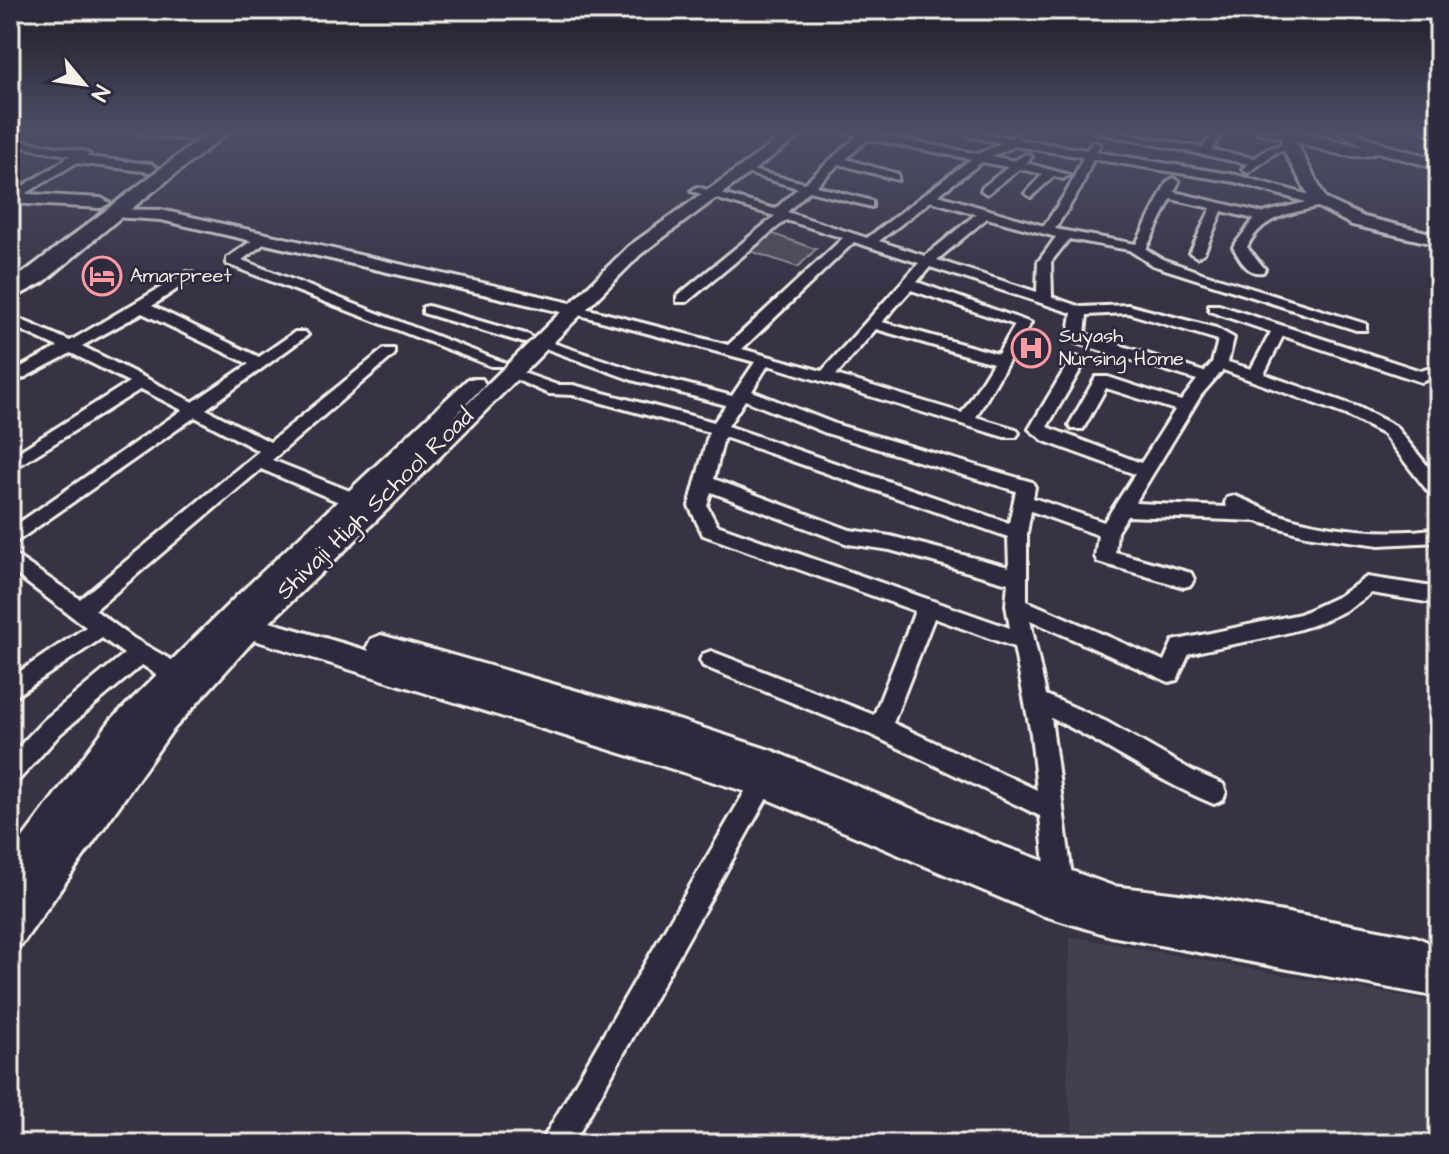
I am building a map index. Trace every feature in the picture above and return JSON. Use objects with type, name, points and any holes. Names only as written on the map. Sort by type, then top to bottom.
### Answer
[{"type":"highway","points":[[10,276],[37,259],[129,186]]},
{"type":"highway","points":[[10,293],[36,277],[100,210],[137,186]]},
{"type":"main road","points":[[11,201],[100,210]]},
{"type":"street","points":[[11,201],[34,186]]},
{"type":"street","name":"Shivaji High School Road","points":[[246,616],[386,497],[503,368],[566,307],[713,186]]},
{"type":"street","name":"Shivaji High School Road","points":[[703,193],[717,186]]},
{"type":"street","points":[[803,186],[868,204]]},
{"type":"street","points":[[870,242],[941,186]]},
{"type":"street","points":[[987,190],[992,186]]},
{"type":"street","points":[[1031,193],[1038,186]]},
{"type":"street","points":[[1047,231],[1074,186]]},
{"type":"street","points":[[1139,250],[1171,186]]},
{"type":"street","points":[[1261,186],[1320,202],[1358,221],[1439,240]]},
{"type":"street","points":[[1312,186],[1320,202]]},
{"type":"street","points":[[682,299],[781,214],[807,187]]},
{"type":"street","points":[[703,193],[853,236],[1080,311],[1128,309],[1211,331],[1226,338],[1214,371],[1185,408],[1108,531],[1105,557],[1184,579]]},
{"type":"street","points":[[1167,194],[1263,217]]},
{"type":"street","points":[[927,196],[1047,231],[1139,250],[1157,262],[1223,285],[1361,327]]},
{"type":"street","points":[[1258,269],[1249,262],[1240,247],[1247,228],[1263,217],[1320,202]]},
{"type":"street","points":[[1197,253],[1218,206]]},
{"type":"street","points":[[100,210],[161,215],[566,307],[764,359],[1010,433]]},
{"type":"street","points":[[825,378],[929,260],[985,213]]},
{"type":"street","points":[[1045,299],[1041,272],[1047,251],[1067,234]]},
{"type":"street","points":[[731,351],[853,236]]},
{"type":"street","points":[[265,238],[232,261],[555,390],[573,390],[718,429],[1017,533]]},
{"type":"street","points":[[10,380],[142,307],[187,276]]},
{"type":"street","points":[[908,284],[1024,323],[967,419]]},
{"type":"street","points":[[1211,331],[1214,308],[1223,285]]},
{"type":"street","points":[[142,307],[260,363]]},
{"type":"street","points":[[1214,308],[1421,377],[1439,370]]},
{"type":"street","points":[[428,310],[531,340],[638,377],[739,398],[1026,487],[1026,502],[1017,533],[1019,578],[1016,605],[1036,701],[1060,884]]},
{"type":"street","points":[[1080,311],[1077,334],[1081,340],[1214,371],[1255,376],[1352,411],[1389,430],[1439,493]]},
{"type":"street","points":[[10,319],[194,410],[266,456],[353,500]]},
{"type":"street","points":[[873,324],[1001,360]]},
{"type":"street","points":[[1255,376],[1279,330]]},
{"type":"street","points":[[10,539],[300,335]]},
{"type":"street","points":[[80,611],[389,352]]},
{"type":"street","points":[[764,359],[718,429],[698,506],[710,530],[1023,641]]},
{"type":"street","points":[[1077,362],[1038,429],[1060,441],[1145,471]]},
{"type":"street","name":"Shivaji High School Road","points":[[10,883],[122,730],[185,680],[353,500],[503,368]]},
{"type":"street","points":[[1077,425],[1102,381],[1185,408]]},
{"type":"street","points":[[10,465],[140,382]]},
{"type":"street","points":[[703,482],[848,537],[890,543],[1019,578]]},
{"type":"street","points":[[1026,502],[1108,531]]},
{"type":"street","points":[[1234,503],[1261,515],[1319,530],[1422,540],[1439,535]]},
{"type":"street","points":[[1121,509],[1261,515]]},
{"type":"street","points":[[13,565],[185,680]]},
{"type":"street","points":[[1016,605],[1169,673],[1181,647],[1209,638],[1251,634],[1308,622],[1348,604],[1367,585],[1439,596]]},
{"type":"street","points":[[880,728],[927,608]]},
{"type":"street","points":[[246,616],[768,774],[1113,903],[1203,914],[1416,955],[1439,965]]},
{"type":"street","points":[[10,690],[102,627]]},
{"type":"street","points":[[10,773],[52,727],[141,653]]},
{"type":"street","points":[[711,660],[880,728],[1051,809]]},
{"type":"street","name":"Shivaji High School Road","points":[[10,932],[160,723],[185,680]]},
{"type":"street","points":[[1036,701],[1099,729],[1184,779],[1214,792]]},
{"type":"street","points":[[768,774],[1041,898],[1111,919],[1439,979]]},
{"type":"street","points":[[556,1144],[768,774]]},
{"type":"shaded area","points":[[773,234],[816,249],[798,267],[750,251]]},
{"type":"shaded area","points":[[1070,936],[1439,1003],[1439,1144],[1075,1144],[1067,1085]]},
{"type":"place","name":"Amarpreet","points":[[102,276]]},
{"type":"place","name":"Suyash Nursing Home","points":[[1031,348]]}]
